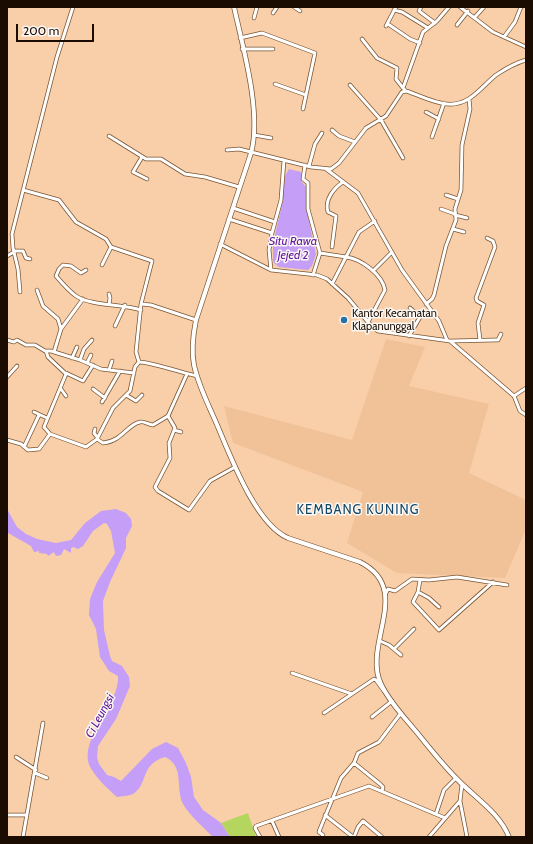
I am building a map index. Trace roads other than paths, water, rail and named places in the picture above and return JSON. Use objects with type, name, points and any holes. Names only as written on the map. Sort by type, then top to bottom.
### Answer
[{"type":"main road","points":[[234,7],[254,112],[254,135],[251,153],[196,320],[192,348],[197,376],[235,467],[262,514],[279,533],[365,564],[377,576],[386,593],[377,672],[381,684],[401,713],[456,778],[491,810],[503,824],[509,837]]},
{"type":"street","points":[[20,292],[18,269],[12,236],[22,190],[62,38],[74,7]]},
{"type":"street","points":[[254,18],[257,7]]},
{"type":"street","points":[[273,13],[277,7]]},
{"type":"street","points":[[294,7],[300,11]]},
{"type":"street","points":[[421,7],[418,11],[435,23]]},
{"type":"street","points":[[326,170],[339,164],[366,128],[381,120],[389,112],[404,89],[423,32],[435,23],[449,7]]},
{"type":"street","points":[[460,7],[468,11],[489,29],[526,47]]},
{"type":"street","points":[[475,17],[484,7]]},
{"type":"street","points":[[504,37],[515,22],[522,7]]},
{"type":"street","points":[[420,43],[410,39],[387,25],[395,8],[428,28]]},
{"type":"street","points":[[457,25],[468,11]]},
{"type":"street","points":[[240,38],[262,33],[315,53],[303,109]]},
{"type":"street","points":[[362,39],[377,58],[397,68],[396,78],[404,89],[444,103],[454,104],[469,99],[495,76],[507,68],[526,60]]},
{"type":"street","points":[[242,49],[273,48]]},
{"type":"street","points":[[274,84],[306,95]]},
{"type":"street","points":[[350,86],[381,120],[403,158]]},
{"type":"street","points":[[426,304],[432,300],[434,295],[446,246],[453,229],[461,187],[462,145],[470,109],[469,99]]},
{"type":"street","points":[[432,137],[444,103]]},
{"type":"street","points":[[426,112],[439,119]]},
{"type":"street","points":[[332,130],[355,142]]},
{"type":"street","points":[[309,166],[315,144],[322,133]]},
{"type":"street","points":[[254,135],[270,138]]},
{"type":"street","points":[[109,136],[142,157],[148,159],[161,159],[185,174],[205,177],[239,187]]},
{"type":"street","points":[[227,150],[238,149],[326,170],[358,194],[402,270],[439,321],[448,340],[514,396],[520,411],[526,415]]},
{"type":"street","points":[[142,157],[133,172],[148,179]]},
{"type":"street","points":[[271,270],[269,250],[281,200],[284,160]]},
{"type":"street","points":[[305,165],[303,179],[308,183],[308,209],[320,253],[313,275]]},
{"type":"street","points":[[332,247],[336,216],[328,212],[327,207],[333,192],[343,182]]},
{"type":"street","points":[[22,190],[59,200],[76,222],[106,239],[111,247],[152,261],[141,304],[136,352],[140,362]]},
{"type":"street","points":[[446,195],[458,198]]},
{"type":"street","points":[[232,208],[275,222]]},
{"type":"street","points":[[441,209],[467,218]]},
{"type":"street","points":[[229,219],[272,233]]},
{"type":"street","points":[[332,284],[359,232],[375,221]]},
{"type":"street","points":[[453,229],[464,232]]},
{"type":"street","points":[[480,340],[478,323],[484,305],[477,301],[476,298],[495,247],[492,241],[487,238]]},
{"type":"street","points":[[220,244],[271,270],[322,277],[332,284],[378,331],[448,340],[498,340],[501,334]]},
{"type":"street","points":[[102,266],[111,247]]},
{"type":"street","points":[[7,256],[14,252],[23,251],[26,258],[30,259]]},
{"type":"street","points":[[373,271],[392,252]]},
{"type":"street","points":[[320,253],[358,260],[373,271],[380,280],[385,290],[368,322]]},
{"type":"street","points":[[86,270],[81,273],[71,266],[63,265],[59,269],[56,276],[77,297],[90,302],[124,305],[141,310]]},
{"type":"street","points":[[36,290],[43,306],[58,319],[61,329]]},
{"type":"street","points":[[109,294],[109,304]]},
{"type":"street","points":[[54,352],[61,329],[83,299]]},
{"type":"street","points":[[141,304],[151,305],[196,320]]},
{"type":"street","points":[[115,326],[124,305]]},
{"type":"street","points":[[409,336],[420,318],[410,308]]},
{"type":"street","points":[[7,340],[14,342],[17,340],[28,346],[35,345],[46,351],[54,352],[109,370],[134,373]]},
{"type":"street","points":[[80,360],[84,349],[92,340]]},
{"type":"street","points":[[72,358],[76,347]]},
{"type":"street","points":[[46,351],[48,357],[66,373],[84,381],[93,365]]},
{"type":"street","points":[[87,363],[91,355]]},
{"type":"street","points":[[109,370],[112,361]]},
{"type":"street","points":[[66,373],[61,389],[43,429],[50,434],[86,448],[98,439],[113,408],[131,388],[136,365],[140,362],[147,362],[197,376]]},
{"type":"street","points":[[7,377],[17,366]]},
{"type":"street","points":[[102,402],[120,371]]},
{"type":"street","points":[[95,429],[94,433],[98,439],[103,442],[111,441],[122,436],[138,422],[153,425],[168,416],[187,374]]},
{"type":"street","points":[[514,396],[526,388]]},
{"type":"street","points":[[61,389],[66,396]]},
{"type":"street","points":[[93,389],[105,398]]},
{"type":"street","points":[[126,395],[136,401],[142,395]]},
{"type":"street","points":[[34,412],[47,418]]},
{"type":"street","points":[[24,447],[39,415]]},
{"type":"street","points":[[168,416],[174,424],[174,430],[169,443],[170,458],[155,486],[158,492],[189,510],[193,507],[210,481],[235,467]]},
{"type":"street","points":[[174,430],[181,432]]},
{"type":"street","points":[[7,440],[28,450],[39,449],[50,434]]},
{"type":"street","points":[[386,593],[388,589],[395,591],[410,580],[462,577],[507,585]]},
{"type":"street","points":[[420,580],[418,592],[413,602],[439,630],[493,582]]},
{"type":"street","points":[[418,592],[429,598],[439,608]]},
{"type":"street","points":[[394,649],[414,629]]},
{"type":"street","points":[[380,641],[394,649],[400,655]]},
{"type":"street","points":[[292,673],[352,694]]},
{"type":"street","points":[[324,713],[374,679],[381,689],[387,693]]},
{"type":"street","points":[[372,717],[392,701]]},
{"type":"street","points":[[322,837],[323,835],[319,832],[343,775],[354,763],[358,753],[379,742],[401,713]]},
{"type":"street","points":[[23,837],[43,723]]},
{"type":"street","points":[[16,757],[35,772],[47,778]]},
{"type":"street","points":[[354,763],[380,784],[383,787],[382,791]]},
{"type":"street","points":[[436,814],[444,790],[456,778]]},
{"type":"street","points":[[462,784],[460,801],[467,837]]},
{"type":"street","points":[[260,837],[255,827],[294,811],[332,800],[369,786],[445,818]]},
{"type":"street","points":[[429,837],[460,801]]},
{"type":"street","points":[[7,815],[27,815]]},
{"type":"street","points":[[325,815],[353,837],[358,826],[363,821],[382,837]]},
{"type":"street","points":[[272,821],[279,837]]},
{"type":"water","name":"Situ Rawa Jejed 2","points":[[289,169],[301,172],[301,181],[307,188],[307,212],[316,254],[312,266],[308,270],[279,267],[273,260],[273,243],[282,205],[285,176]]},
{"type":"water","points":[[7,509],[17,527],[26,534],[37,539],[56,543],[71,540],[85,523],[101,511],[116,509],[126,513],[131,519],[132,526],[126,538],[126,548],[103,601],[104,630],[110,656],[112,661],[122,666],[129,677],[130,686],[116,719],[98,746],[97,758],[99,764],[107,775],[121,781],[152,749],[166,742],[178,748],[191,777],[194,797],[203,810],[221,823],[230,837],[213,837],[189,813],[181,798],[175,766],[165,757],[157,760],[151,765],[138,790],[129,795],[117,797],[94,774],[88,759],[89,748],[93,736],[117,688],[118,676],[109,671],[100,657],[96,629],[89,615],[90,599],[97,582],[115,553],[111,531],[107,524],[104,523],[93,531],[83,546],[78,549],[73,547],[71,548],[71,553],[64,549],[61,555],[56,556],[54,552],[48,556],[47,554],[39,553],[39,551],[34,552],[31,546],[8,533]]},
{"type":"place","name":"Kantor Kecamatan Klapanunggal","points":[[344,320]]},
{"type":"district","name":"KEMBANG KUNING","points":[[358,510]]},
{"type":"water label","name":"Ci Leungsi","points":[[100,716]]}]
